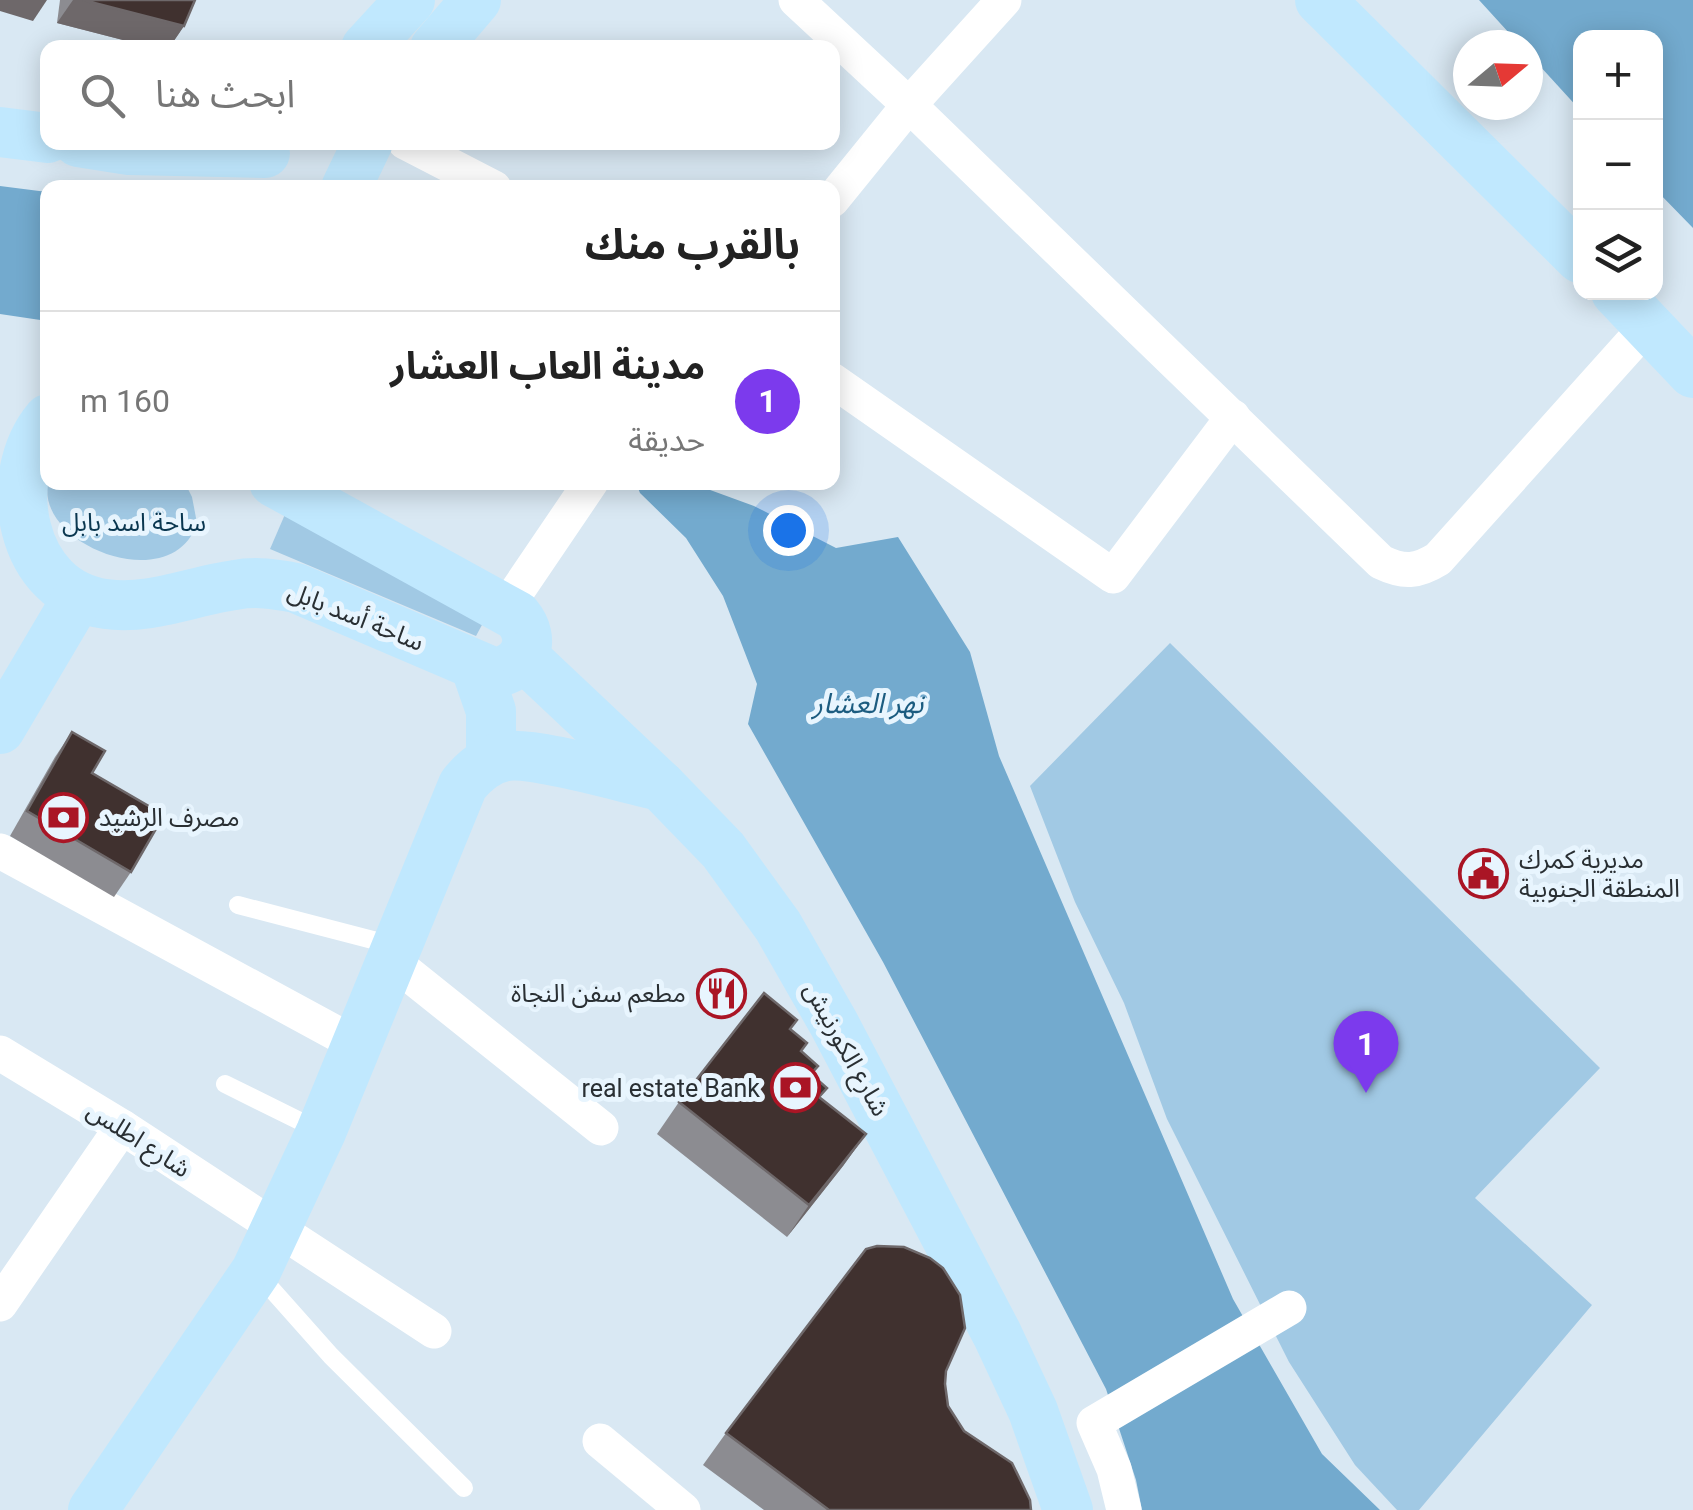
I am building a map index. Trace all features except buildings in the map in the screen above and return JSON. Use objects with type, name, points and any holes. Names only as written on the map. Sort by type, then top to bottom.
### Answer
[{"type":"main road","points":[[442,40],[476,0]]},
{"type":"main road","points":[[1320,0],[1573,251]]},
{"type":"main road","points":[[372,40],[400,3]]},
{"type":"main road","points":[[0,132],[40,137]]},
{"type":"main road","points":[[129,150],[258,165]]},
{"type":"main road","points":[[350,180],[364,150]]},
{"type":"main road","points":[[1632,308],[1693,373]]},
{"type":"main road","name":"ساحة أسد بابل","points":[[40,425],[9,452],[9,499],[18,540],[42,575],[78,596],[105,604],[133,605],[263,582],[296,588],[476,665]]},
{"type":"main road","points":[[288,490],[506,609],[525,626],[528,646],[524,657],[507,670],[495,672],[476,665]]},
{"type":"main road","points":[[0,729],[78,596]]},
{"type":"main road","name":"شارع الكورنيش","points":[[524,657],[662,786],[723,850],[778,926],[997,1334],[1033,1411],[1068,1510]]},
{"type":"main road","points":[[476,665],[491,712],[490,760]]},
{"type":"main road","points":[[93,1510],[266,1250],[321,1132],[463,785],[490,760],[520,755],[662,786]]},
{"type":"street","points":[[796,0],[839,40]]},
{"type":"street","points":[[840,190],[909,105],[1004,0]]},
{"type":"street","points":[[840,41],[1381,562],[1399,571],[1421,570],[1438,559],[1632,308]]},
{"type":"street","points":[[421,150],[479,180]]},
{"type":"street","points":[[840,386],[1113,576],[1233,417]]},
{"type":"street","points":[[506,609],[585,490]]},
{"type":"street","points":[[0,851],[356,1044]]},
{"type":"street","points":[[394,953],[601,1128]]},
{"type":"street","name":"شارع اطلس","points":[[0,1052],[122,1127],[266,1250],[434,1330]]},
{"type":"street","points":[[0,1304],[122,1127]]},
{"type":"street","points":[[1124,1510],[1114,1469],[1094,1423],[1289,1308]]},
{"type":"street","points":[[600,1441],[683,1510]]},
{"type":"lane","points":[[238,905],[394,953]]},
{"type":"lane","points":[[225,1084],[321,1132]]},
{"type":"lane","points":[[266,1250],[330,1356],[464,1488]]},
{"type":"green space","name":"ساحة اسد بابل","points":[[49,490],[188,490],[197,523],[183,545],[162,557],[136,560],[109,555],[83,543],[62,526],[50,505]]},
{"type":"green space","points":[[286,512],[483,623],[476,636],[270,549]]},
{"type":"green space","points":[[1170,643],[1600,1068],[1475,1198],[1592,1305],[1419,1510],[1397,1510],[1355,1465],[1289,1362],[1167,1119],[1124,1003],[1075,902],[1030,786]]},
{"type":"water","points":[[1479,0],[1693,0],[1693,228],[1663,197],[1663,30],[1573,30],[1573,102],[1543,69],[1543,30],[1506,30]]},
{"type":"water","points":[[0,186],[40,191],[40,320],[0,314]]},
{"type":"water","name":"نهر العشار","points":[[639,490],[710,490],[754,506],[836,548],[898,537],[970,652],[999,756],[1233,1299],[1322,1454],[1380,1510],[1142,1510],[1106,1389],[883,962],[748,724],[757,684],[723,596],[686,538]]},
{"type":"place","name":"مصرف الرشيد","points":[[64,817]]},
{"type":"place","name":"مديرية كمرك المنطقة الجنوبية","points":[[1484,873]]},
{"type":"place","name":"مطعم سفن النجاة","points":[[721,993]]},
{"type":"place","name":"real estate Bank","points":[[795,1088]]},
{"type":"place","name":"مدينة العاب العشار","points":[[1366,1093]]}]
